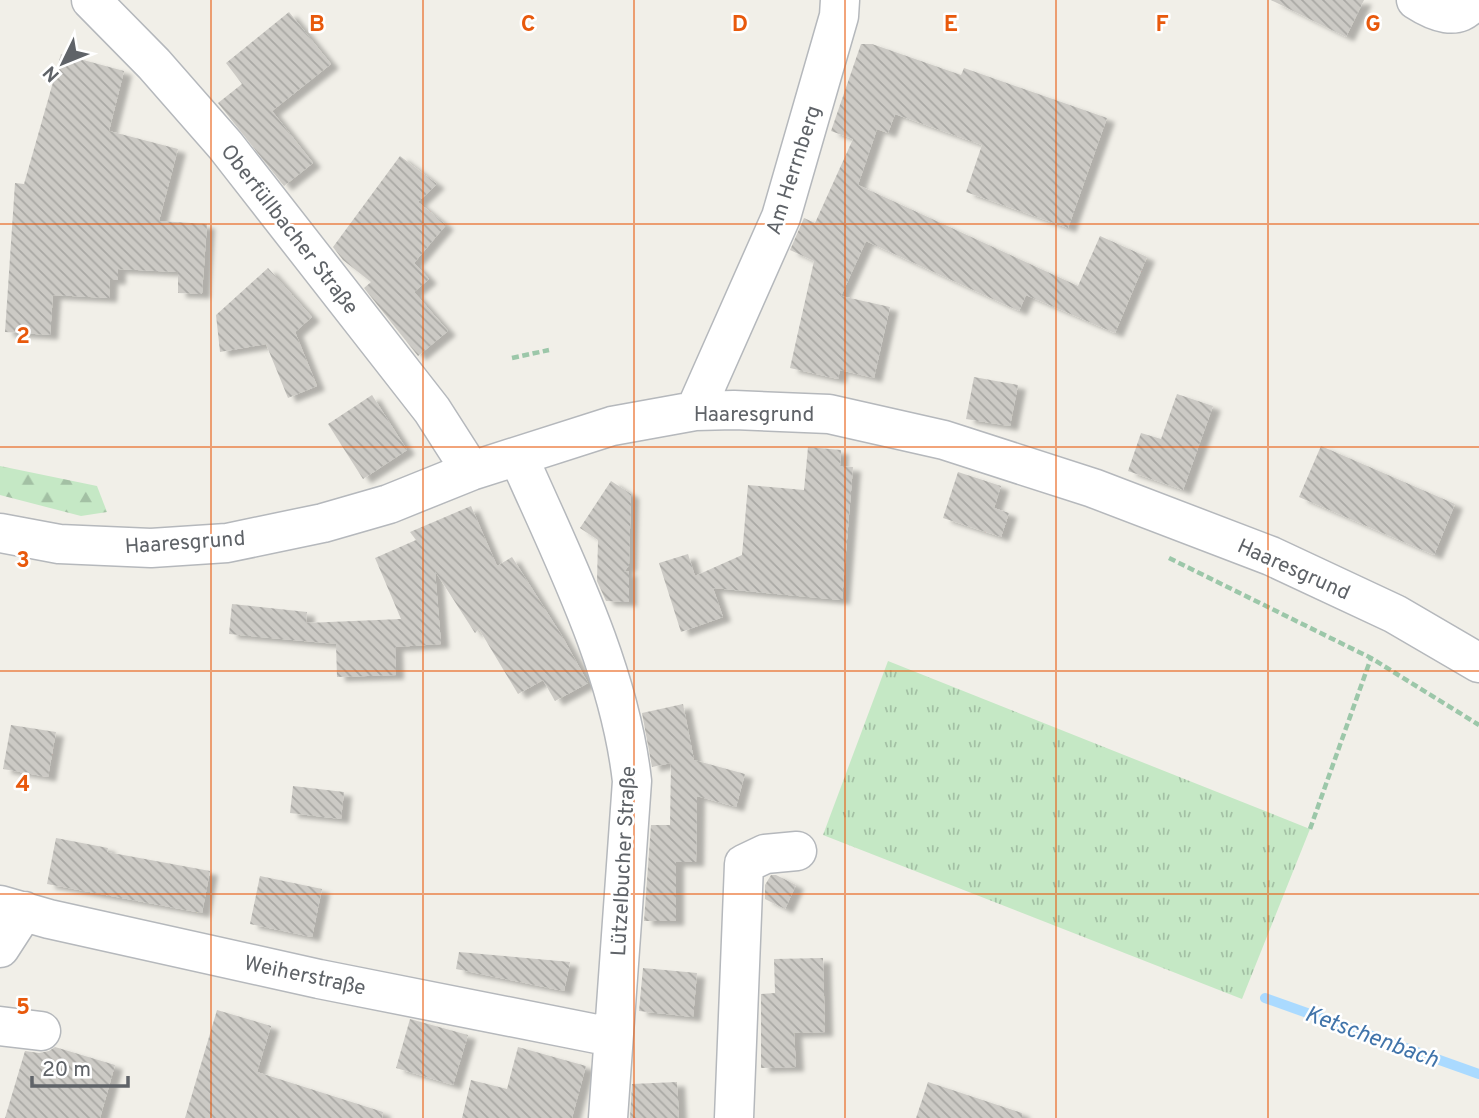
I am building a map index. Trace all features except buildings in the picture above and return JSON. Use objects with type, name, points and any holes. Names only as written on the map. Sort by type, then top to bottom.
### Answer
[{"type":"street","name":"Oberfüllbacher Straße","points":[[91,0],[154,64],[225,145],[432,410],[471,471]]},
{"type":"street","name":"Am Herrnberg","points":[[695,411],[781,217],[839,16],[840,0]]},
{"type":"street","points":[[1416,0],[1435,12],[1454,13],[1470,6],[1474,0]]},
{"type":"street","name":"Haaresgrund","points":[[0,533],[59,544],[125,547],[227,543],[323,523],[389,504],[471,471],[612,426],[695,411],[829,414],[944,440],[1093,488],[1270,556],[1395,614],[1479,663]]},
{"type":"street","name":"Lützelbucher Straße","points":[[518,456],[598,643],[628,750],[632,781],[608,1118]]},
{"type":"street","points":[[734,1118],[744,864],[765,854],[797,851]]},
{"type":"street","points":[[0,948],[12,908]]},
{"type":"street","name":"Weiherstraße","points":[[12,908],[61,922],[319,979],[612,1037]]},
{"type":"street","points":[[0,1026],[41,1031]]},
{"type":"path","points":[[512,358],[549,350]]},
{"type":"path","points":[[1160,553],[1371,658],[1479,725]]},
{"type":"path","points":[[1310,829],[1371,658]]},
{"type":"green space","points":[[0,466],[97,486],[107,512],[81,516],[0,495]]},
{"type":"green space","points":[[888,661],[1310,829],[1242,999],[823,835]]},
{"type":"waterway","name":"Ketschenbach","points":[[1265,998],[1479,1074]]}]
